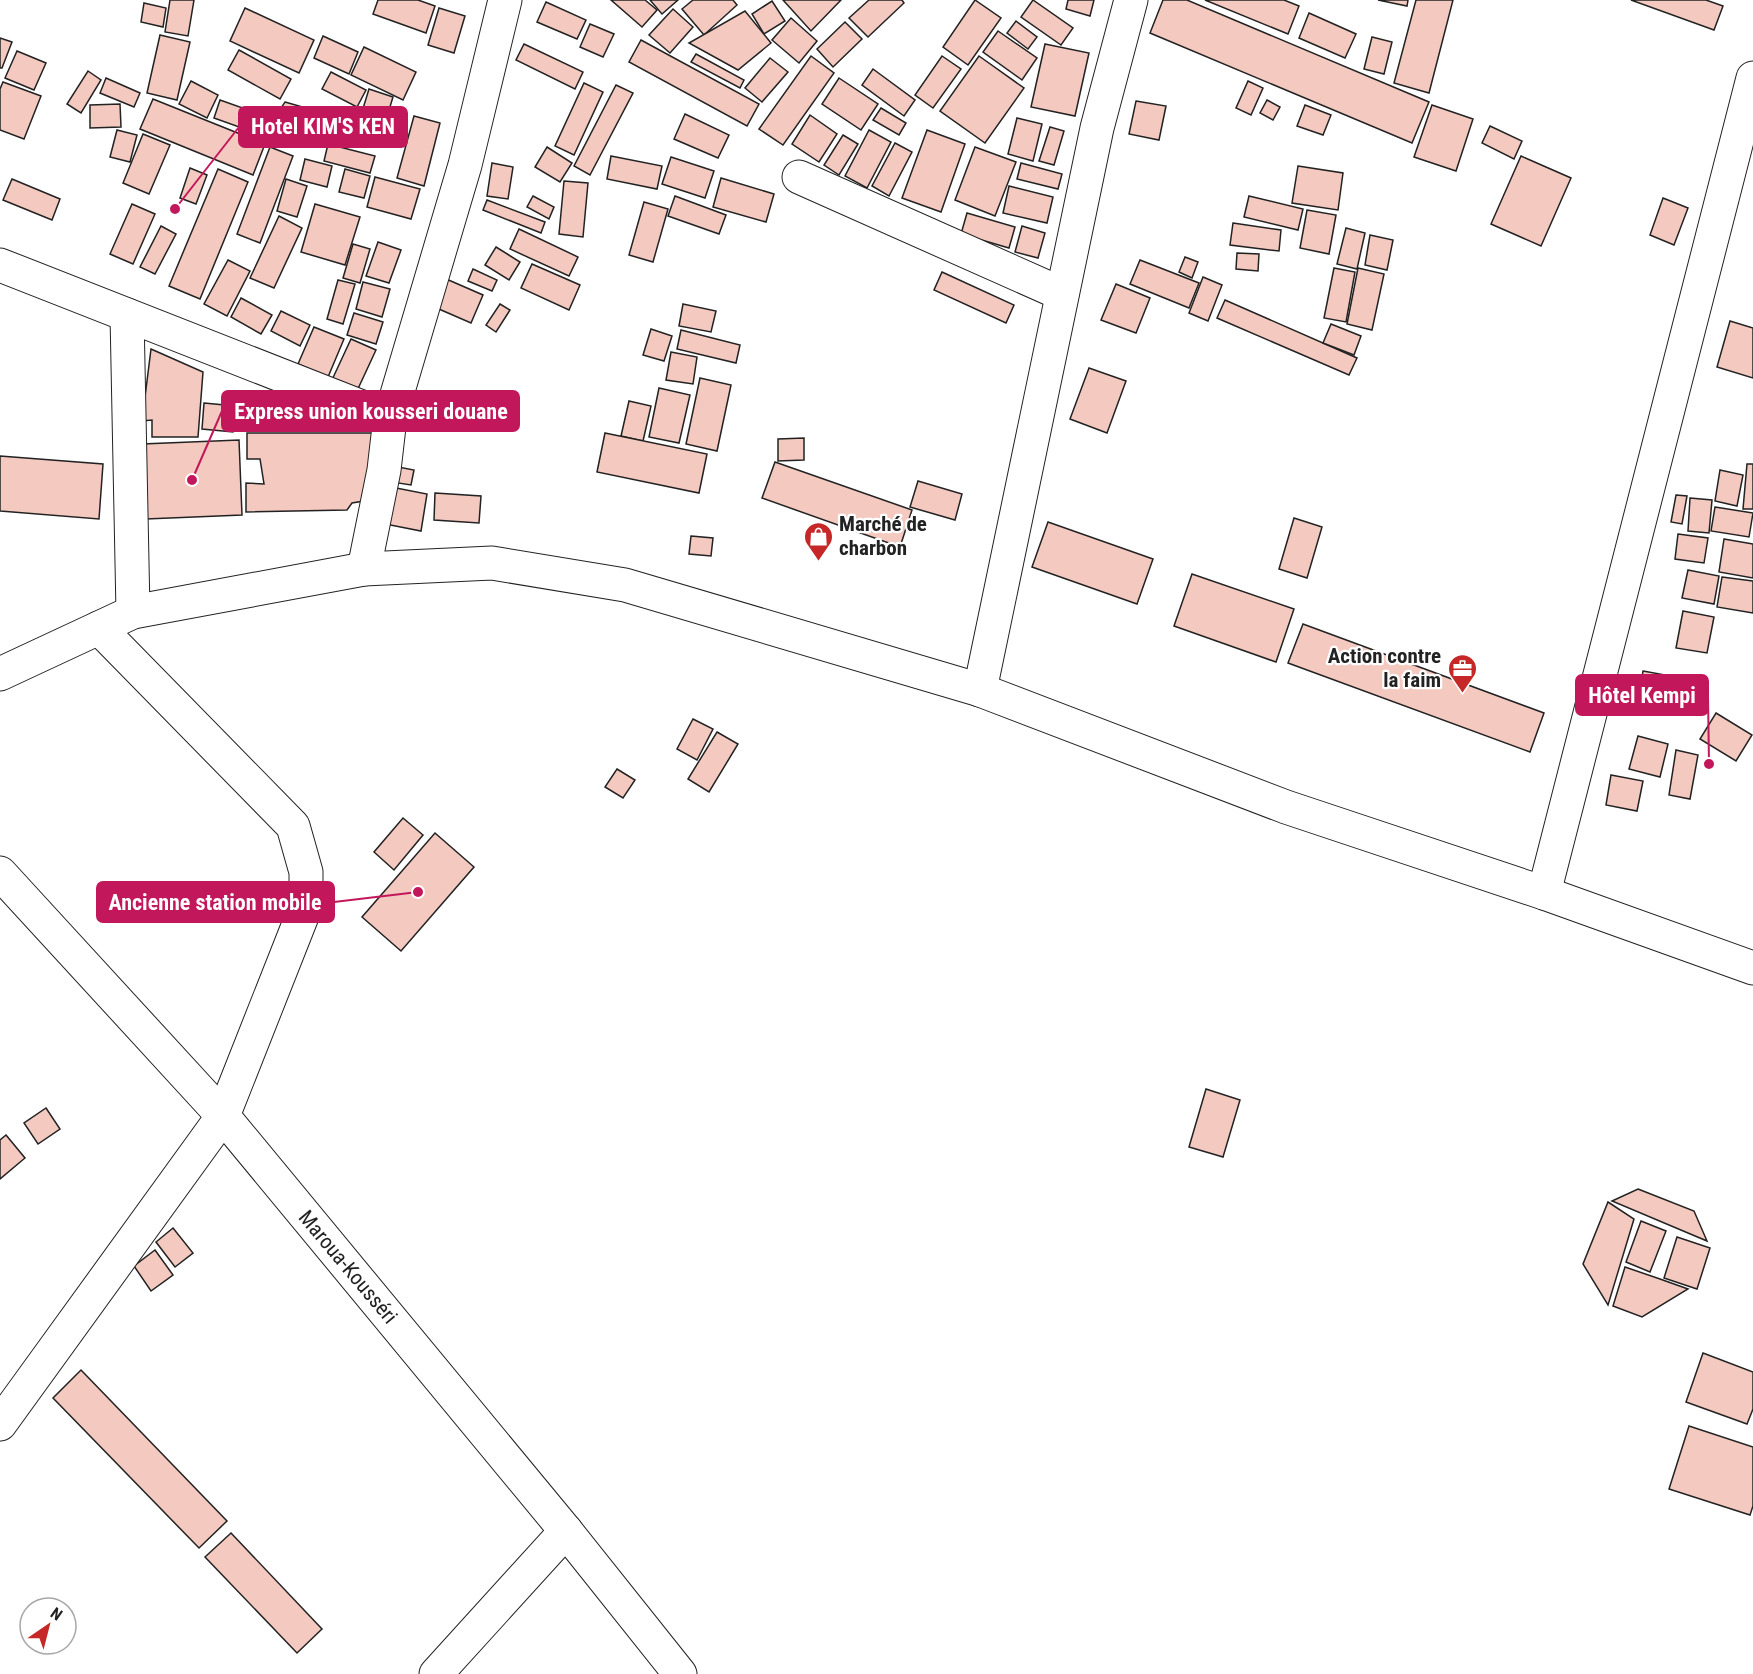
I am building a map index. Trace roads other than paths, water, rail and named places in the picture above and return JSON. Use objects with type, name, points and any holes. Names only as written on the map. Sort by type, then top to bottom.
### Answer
[{"type":"main road","points":[[364,569],[384,470],[390,418],[465,165],[505,0]]},
{"type":"main road","points":[[980,690],[1097,129],[1131,0]]},
{"type":"main road","points":[[1544,892],[1753,78]]},
{"type":"main road","points":[[799,177],[1062,294]]},
{"type":"main road","points":[[0,265],[390,418]]},
{"type":"main road","points":[[127,315],[134,612]]},
{"type":"main road","points":[[0,675],[134,612],[364,569],[492,563],[625,585],[980,690],[1286,807],[1544,892],[1753,968]]},
{"type":"main road","points":[[0,1424],[223,1116],[306,906],[306,872],[293,826],[99,628]]},
{"type":"main road","name":"Maroua-Kousséri","points":[[0,873],[223,1116],[566,1531],[680,1674]]},
{"type":"main road","points":[[436,1674],[566,1531]]},
{"type":"place","name":"Hotel KIM'S KEN","points":[[175,209]]},
{"type":"place","name":"Express union kousseri douane","points":[[192,480]]},
{"type":"place","name":"Marché de charbon","points":[[818,562]]},
{"type":"place","name":"Action contre la faim","points":[[1462,694]]},
{"type":"place","name":"Hôtel Kempi","points":[[1709,764]]},
{"type":"place","name":"Ancienne station mobile","points":[[418,892]]}]
